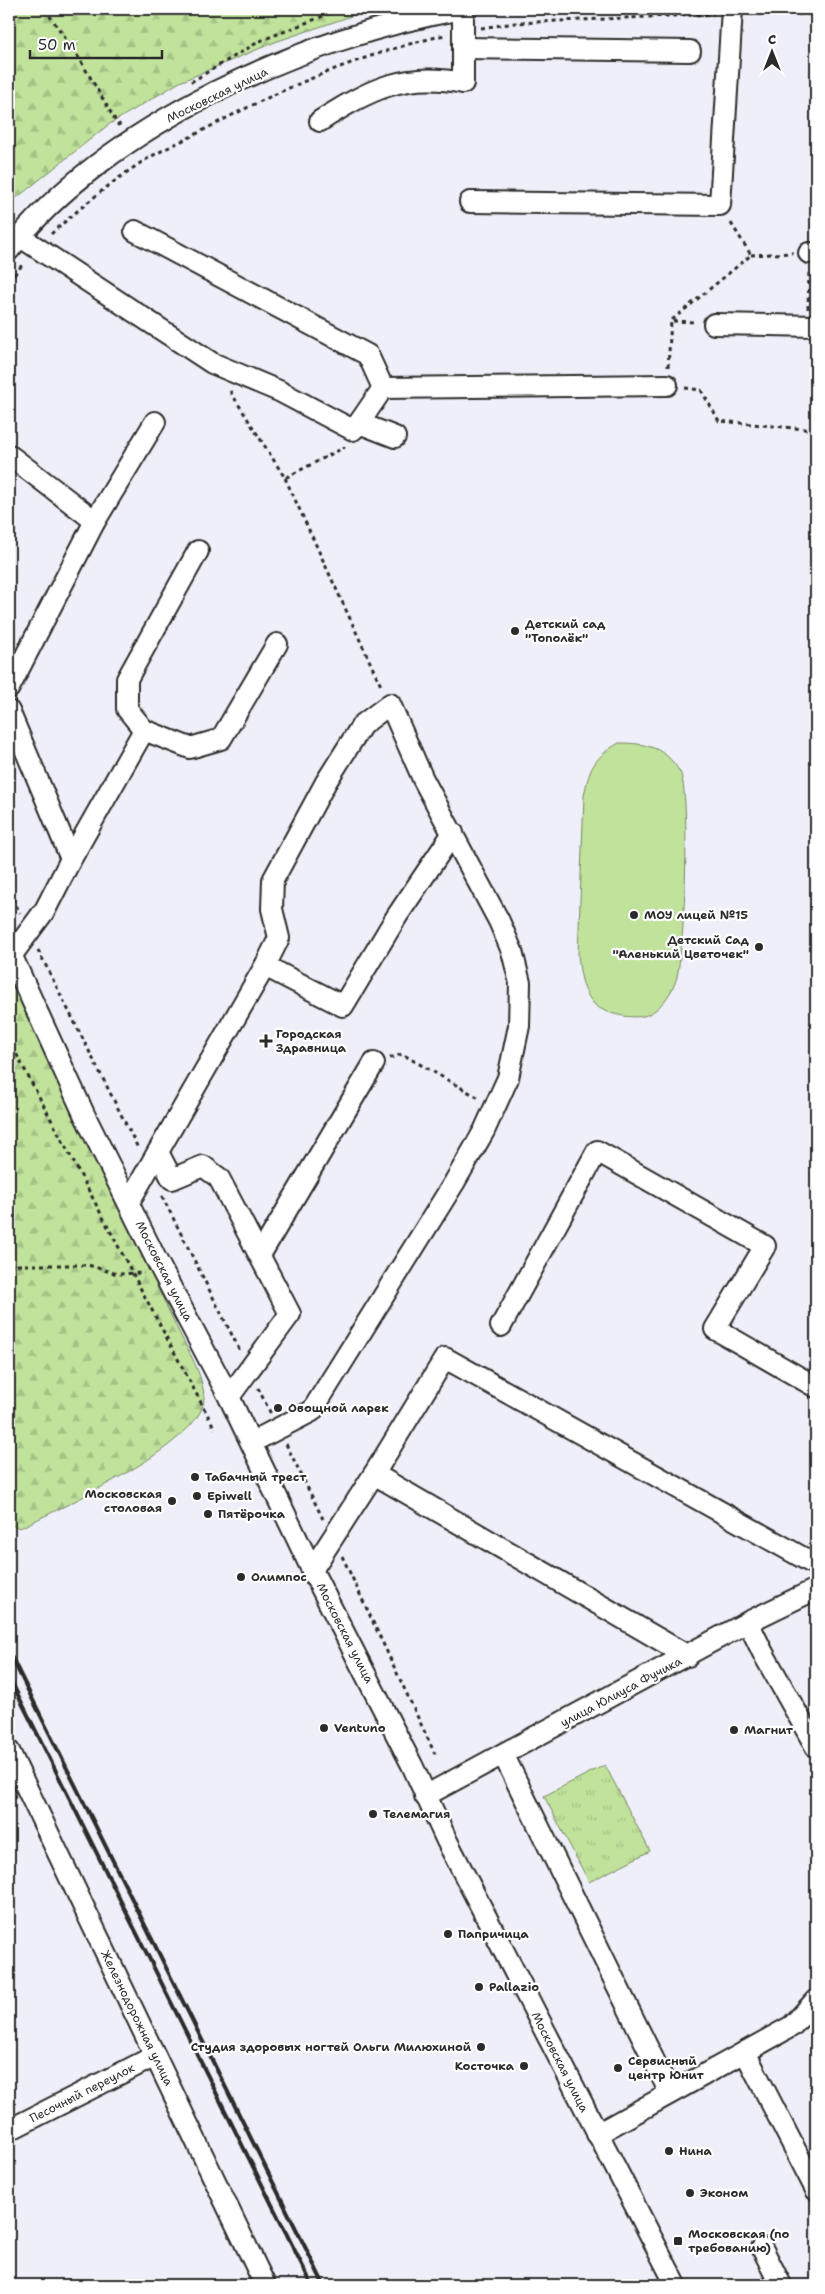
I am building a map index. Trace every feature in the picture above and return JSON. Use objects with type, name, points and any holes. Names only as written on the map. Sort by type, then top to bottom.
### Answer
[{"type":"street","points":[[320,121],[345,106],[398,82],[438,78],[463,83],[463,9]]},
{"type":"street","name":"Московская улица","points":[[14,243],[52,203],[128,142],[186,109],[246,79],[362,33],[419,16],[463,9]]},
{"type":"street","points":[[470,202],[720,205],[732,9]]},
{"type":"street","points":[[464,48],[690,51]]},
{"type":"street","points":[[135,231],[368,355],[383,388]]},
{"type":"street","points":[[14,243],[212,363],[356,426],[395,437]]},
{"type":"street","points":[[714,324],[812,326]]},
{"type":"street","points":[[383,388],[667,385]]},
{"type":"street","points":[[356,426],[383,388]]},
{"type":"street","points":[[9,688],[94,521],[155,422]]},
{"type":"street","points":[[9,455],[94,521]]},
{"type":"street","points":[[198,551],[127,680],[127,709],[144,730],[190,748],[221,739],[277,644]]},
{"type":"street","points":[[129,1202],[265,966],[279,938],[272,909],[273,880],[326,782],[362,725],[390,704],[423,779],[499,921],[512,951],[520,983],[519,1026],[508,1078],[484,1131],[454,1183],[312,1411],[252,1442]]},
{"type":"street","points":[[9,711],[71,858]]},
{"type":"street","points":[[10,953],[45,910],[71,858],[144,730]]},
{"type":"street","points":[[265,966],[343,1006],[397,916],[453,833]]},
{"type":"street","name":"Московская улица","points":[[10,953],[84,1114],[159,1265],[252,1442],[312,1570],[425,1796],[676,2285]]},
{"type":"street","points":[[260,1256],[374,1064]]},
{"type":"street","points":[[501,1326],[597,1151],[765,1246],[715,1329],[816,1387]]},
{"type":"street","points":[[153,1160],[172,1179],[203,1166],[219,1178],[290,1314],[229,1397]]},
{"type":"street","points":[[312,1570],[374,1474],[445,1358],[816,1565]]},
{"type":"street","points":[[374,1474],[688,1656]]},
{"type":"street","name":"улица Юлиуса Фучика","points":[[425,1796],[748,1622],[816,1589]]},
{"type":"street","points":[[748,1622],[763,1653],[816,1747]]},
{"type":"street","name":"Железнодорожная улица","points":[[9,1751],[265,2285]]},
{"type":"street","points":[[503,1754],[670,2093]]},
{"type":"street","points":[[597,2134],[792,2026],[816,2000]]},
{"type":"street","points":[[745,2052],[816,2190]]},
{"type":"street","name":"Песочный переулок","points":[[9,2130],[154,2056]]},
{"type":"street","points":[[762,2248],[782,2285]]},
{"type":"path","points":[[45,9],[79,58],[118,125],[127,120]]},
{"type":"path","points":[[185,85],[260,41],[342,9]]},
{"type":"path","points":[[720,205],[751,255]]},
{"type":"path","points":[[812,326],[813,253],[751,255],[672,321],[667,385],[700,390],[718,421],[816,430]]},
{"type":"path","points":[[672,321],[714,324]]},
{"type":"path","points":[[228,388],[284,478],[390,704]]},
{"type":"path","points":[[284,478],[345,448],[356,426]]},
{"type":"path","points":[[9,891],[29,932],[153,1160]]},
{"type":"path","points":[[9,1040],[214,1429]]},
{"type":"path","points":[[374,1064],[402,1054],[495,1107]]},
{"type":"path","points":[[162,1195],[333,1538],[436,1754]]},
{"type":"path","points":[[9,1265],[88,1265],[117,1274],[142,1274],[159,1265]]},
{"type":"green space","points":[[9,9],[372,9],[275,42],[180,82],[108,125],[9,204]]},
{"type":"green space","points":[[619,743],[638,744],[654,748],[668,757],[680,772],[685,810],[684,911],[679,968],[675,983],[665,1001],[649,1014],[636,1017],[613,1014],[595,1005],[584,988],[578,955],[584,796],[588,778],[594,765],[604,753]]},
{"type":"green space","points":[[9,976],[194,1362],[201,1381],[204,1399],[197,1417],[180,1435],[155,1455],[95,1491],[20,1528],[9,1524]]},
{"type":"green space","points":[[605,1765],[650,1851],[589,1882],[544,1796]]},
{"type":"railway","points":[[9,1652],[324,2285]]},
{"type":"railway","points":[[9,1677],[312,2285]]},
{"type":"place","name":"Детский сад \"Тополёк\"","points":[[515,631]]},
{"type":"place","name":"МОУ лицей №15","points":[[634,915]]},
{"type":"place","name":"Детский Сад \"Аленький Цветочек\"","points":[[759,947]]},
{"type":"place","name":"Городская Здравница","points":[[266,1041]]},
{"type":"place","name":"Овощной ларек","points":[[278,1408]]},
{"type":"place","name":"Табачный трест","points":[[195,1477]]},
{"type":"place","name":"Epiwell","points":[[197,1496]]},
{"type":"place","name":"Московская столовая","points":[[172,1501]]},
{"type":"place","name":"Пятёрочка","points":[[208,1514]]},
{"type":"place","name":"Олимпос","points":[[241,1577]]},
{"type":"place","name":"Ventuno","points":[[324,1728]]},
{"type":"place","name":"Магнит","points":[[734,1730]]},
{"type":"place","name":"Телемагия","points":[[373,1814]]},
{"type":"place","name":"Папричица","points":[[448,1934]]},
{"type":"place","name":"Pallazio","points":[[479,1987]]},
{"type":"place","name":"Студия здоровых ногтей Ольги Милюхиной","points":[[481,2047]]},
{"type":"place","name":"Косточка","points":[[524,2066]]},
{"type":"place","name":"Сервисный центр Юнит","points":[[618,2068]]},
{"type":"place","name":"Нина","points":[[669,2151]]},
{"type":"place","name":"Эконом","points":[[690,2193]]},
{"type":"place","name":"Московская (по требованию)","points":[[678,2241]]}]
